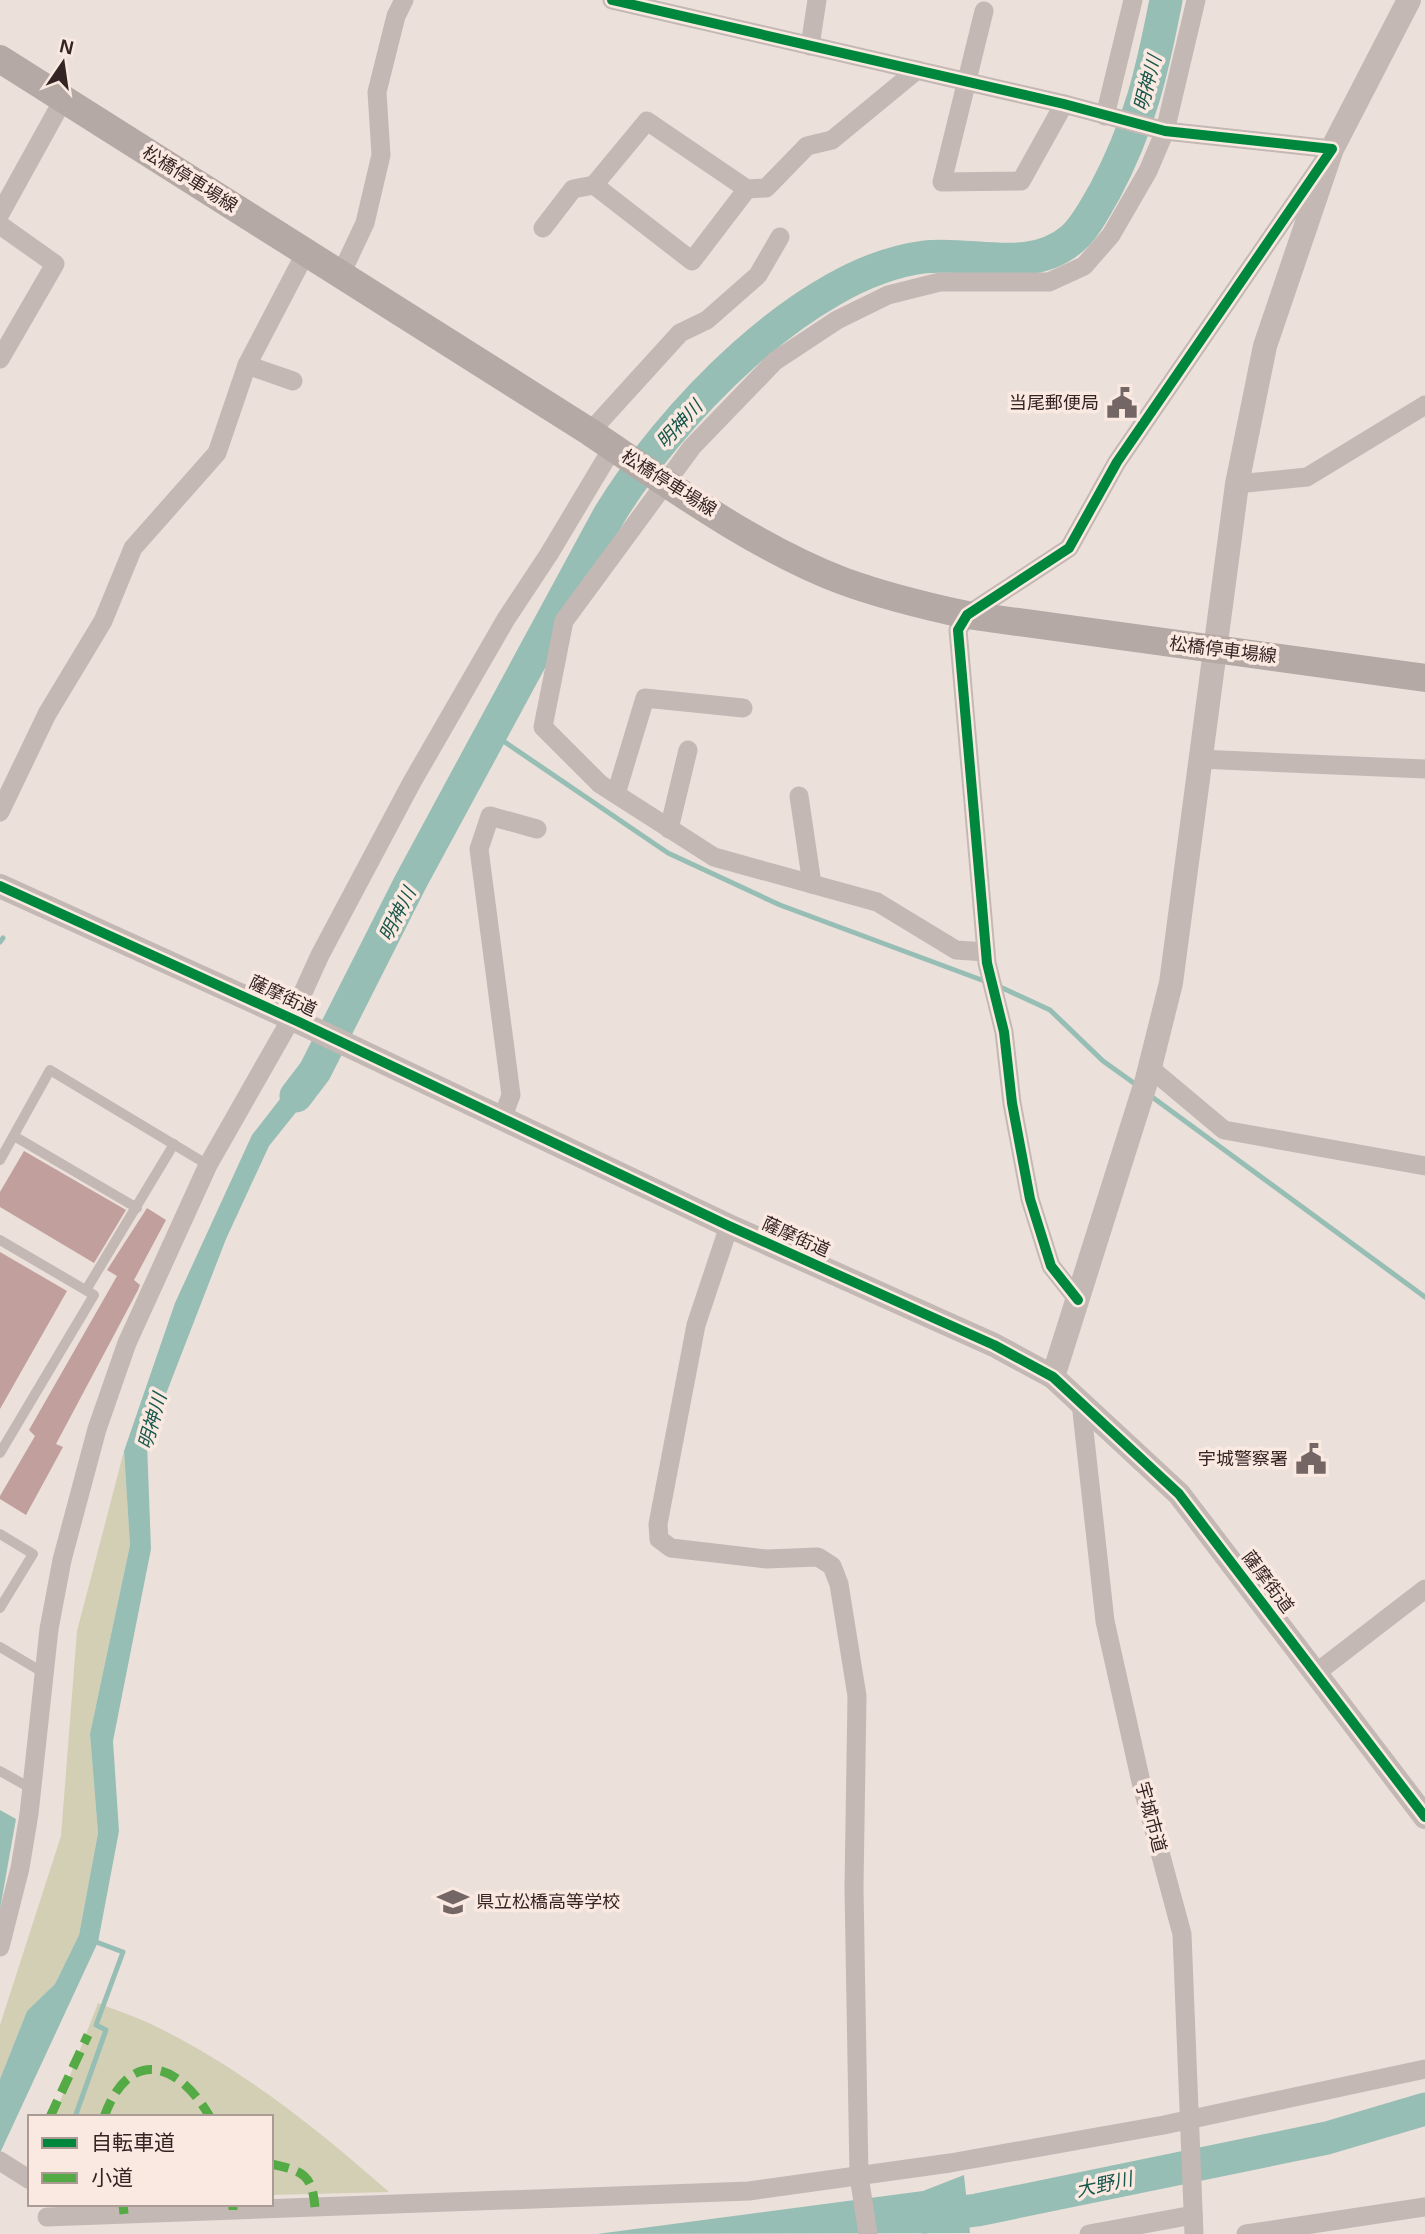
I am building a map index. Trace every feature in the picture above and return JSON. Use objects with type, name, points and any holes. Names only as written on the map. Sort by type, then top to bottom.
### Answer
[{"type":"main road","name":"松橋停車場線","points":[[0,59],[661,480],[773,547],[842,580],[898,600],[967,615],[1425,678]]},
{"type":"street","points":[[341,274],[365,223],[381,155],[377,92],[396,16],[404,0]]},
{"type":"street","points":[[612,0],[1064,104],[1163,131],[1332,149]]},
{"type":"street","points":[[810,46],[817,0]]},
{"type":"street","points":[[1113,118],[1133,0]]},
{"type":"street","points":[[987,957],[956,950],[877,902],[714,858],[600,784],[543,727],[564,621],[661,480],[775,361],[836,320],[888,295],[940,282],[1049,282],[1084,266],[1111,235],[1148,171],[1163,131],[1196,0]]},
{"type":"street","points":[[1078,1300],[1051,1266],[1030,1199],[1012,1103],[1004,1032],[987,957],[958,630],[967,615],[1069,548],[1117,462],[1332,149],[1409,0]]},
{"type":"street","points":[[984,11],[942,182],[1021,181],[1064,104]]},
{"type":"street","points":[[543,228],[573,189],[594,185],[647,121],[747,189],[766,188],[807,146],[832,140],[917,70]]},
{"type":"street","points":[[0,214],[63,100]]},
{"type":"street","points":[[1053,1377],[1149,1073],[1171,983],[1237,484],[1265,346],[1332,149]]},
{"type":"street","points":[[594,185],[692,261],[747,189]]},
{"type":"street","points":[[0,225],[55,264],[0,359]]},
{"type":"street","points":[[0,1947],[20,1868],[32,1789],[44,1673],[62,1560],[97,1429],[127,1343],[208,1164],[295,1020],[320,955],[412,782],[506,620],[550,554],[610,446],[680,333],[707,320],[758,275],[780,237]]},
{"type":"street","points":[[0,811],[47,713],[103,621],[132,548],[217,453],[247,365],[306,252]]},
{"type":"street","points":[[247,365],[293,381]]},
{"type":"street","points":[[1237,484],[1307,477],[1425,405]]},
{"type":"street","points":[[616,794],[645,698],[743,708]]},
{"type":"street","points":[[669,829],[688,750]]},
{"type":"street","points":[[1199,759],[1425,769]]},
{"type":"street","points":[[799,796],[812,884]]},
{"type":"street","points":[[502,1119],[511,1095],[479,849],[490,816],[537,829]]},
{"type":"street","name":"薩摩街道","points":[[0,886],[295,1020],[729,1226],[994,1345],[1053,1377],[1179,1494],[1425,1817]]},
{"type":"street","points":[[1149,1073],[1224,1130],[1425,1166]]},
{"type":"street","points":[[729,1226],[696,1325],[658,1524],[659,1539],[671,1548],[765,1559],[818,1557],[832,1566],[839,1584],[857,1696],[854,1888],[860,2181],[868,2234]]},
{"type":"street","name":"宇城市道","points":[[1081,1403],[1105,1621],[1140,1782],[1182,1934],[1194,2218]]},
{"type":"street","points":[[1316,1673],[1425,1588]]},
{"type":"street","points":[[46,2218],[735,2191],[860,2181],[1191,2122],[1425,2069]]},
{"type":"street","points":[[1246,2234],[1425,2207]]},
{"type":"street","points":[[1089,2234],[1194,2218]]},
{"type":"lane","points":[[0,1160],[50,1070],[208,1164]]},
{"type":"lane","points":[[14,1136],[137,1208]]},
{"type":"lane","points":[[86,1290],[174,1144]]},
{"type":"lane","points":[[0,1240],[93,1295],[0,1452]]},
{"type":"lane","points":[[0,1534],[33,1554],[0,1608]]},
{"type":"lane","points":[[0,1647],[44,1673]]},
{"type":"lane","points":[[0,1771],[32,1789]]},
{"type":"shaded area","points":[[124,1451],[130,1545],[90,1734],[98,1833],[79,1935],[55,1984],[27,2011],[0,2079],[0,2025],[61,1836],[77,1631]]},
{"type":"shaded area","points":[[98,2003],[155,2026],[194,2046],[253,2083],[336,2146],[389,2192],[273,2195],[273,2115],[55,2115]]},
{"type":"water","points":[[315,1054],[333,1066],[269,1146],[226,1239],[147,1443],[151,1549],[113,1741],[119,1831],[98,1942],[0,2153],[0,2079],[27,2011],[55,1984],[79,1935],[98,1833],[90,1734],[130,1545],[124,1451],[175,1303],[252,1135]]},
{"type":"water","points":[[0,1810],[16,1819],[0,1909]]},
{"type":"water","points":[[964,2175],[970,2233],[597,2234],[923,2191]]},
{"type":"building","points":[[24,1151],[126,1210],[94,1263],[0,1207],[0,1192]]},
{"type":"building","points":[[147,1208],[166,1220],[134,1280],[140,1285],[138,1290],[56,1444],[63,1447],[26,1515],[0,1499],[0,1496],[35,1436],[29,1430],[117,1276],[107,1270]]},
{"type":"building","points":[[0,1252],[67,1291],[0,1409]]},
{"type":"waterway","name":"明神川","points":[[296,1096],[315,1071],[411,881],[608,517],[665,437],[702,395],[743,356],[787,320],[832,290],[878,268],[924,257],[1020,259],[1056,250],[1072,239],[1082,229],[1105,191],[1136,121],[1150,75],[1166,0]]},
{"type":"waterway","points":[[490,732],[668,853],[780,905],[987,982]]},
{"type":"waterway","points":[[0,942],[3,938]]},
{"type":"waterway","points":[[996,985],[1050,1010],[1103,1061],[1138,1086]]},
{"type":"waterway","points":[[1148,1094],[1425,1297]]},
{"type":"waterway","points":[[76,2115],[106,2030],[96,2025],[123,1952],[91,1940]]},
{"type":"waterway","name":"大野川","points":[[925,2217],[977,2210],[1327,2138],[1425,2109]]},
{"type":"marked path","points":[[51,2115],[88,2035]]},
{"type":"marked path","points":[[105,2115],[114,2095],[127,2080],[140,2071],[154,2070],[169,2074],[183,2084],[209,2115]]},
{"type":"marked path","points":[[273,2164],[304,2176],[311,2187],[315,2207]]},
{"type":"marked path","points":[[123,2206],[124,2214]]},
{"type":"cycle path","points":[[612,0],[1064,104],[1165,131],[1332,149],[1117,462],[1069,548],[967,615],[958,630],[987,963],[1004,1032],[1012,1103],[1030,1199],[1051,1266],[1078,1300]]},
{"type":"cycle path","points":[[0,886],[299,1022],[729,1226],[994,1345],[1053,1377],[1179,1494],[1425,1817]]},
{"type":"place","name":"当尾郵便局","points":[[1122,403]]},
{"type":"place","name":"宇城警察署","points":[[1311,1459]]},
{"type":"place","name":"県立松橋高等学校","points":[[453,1902]]}]
